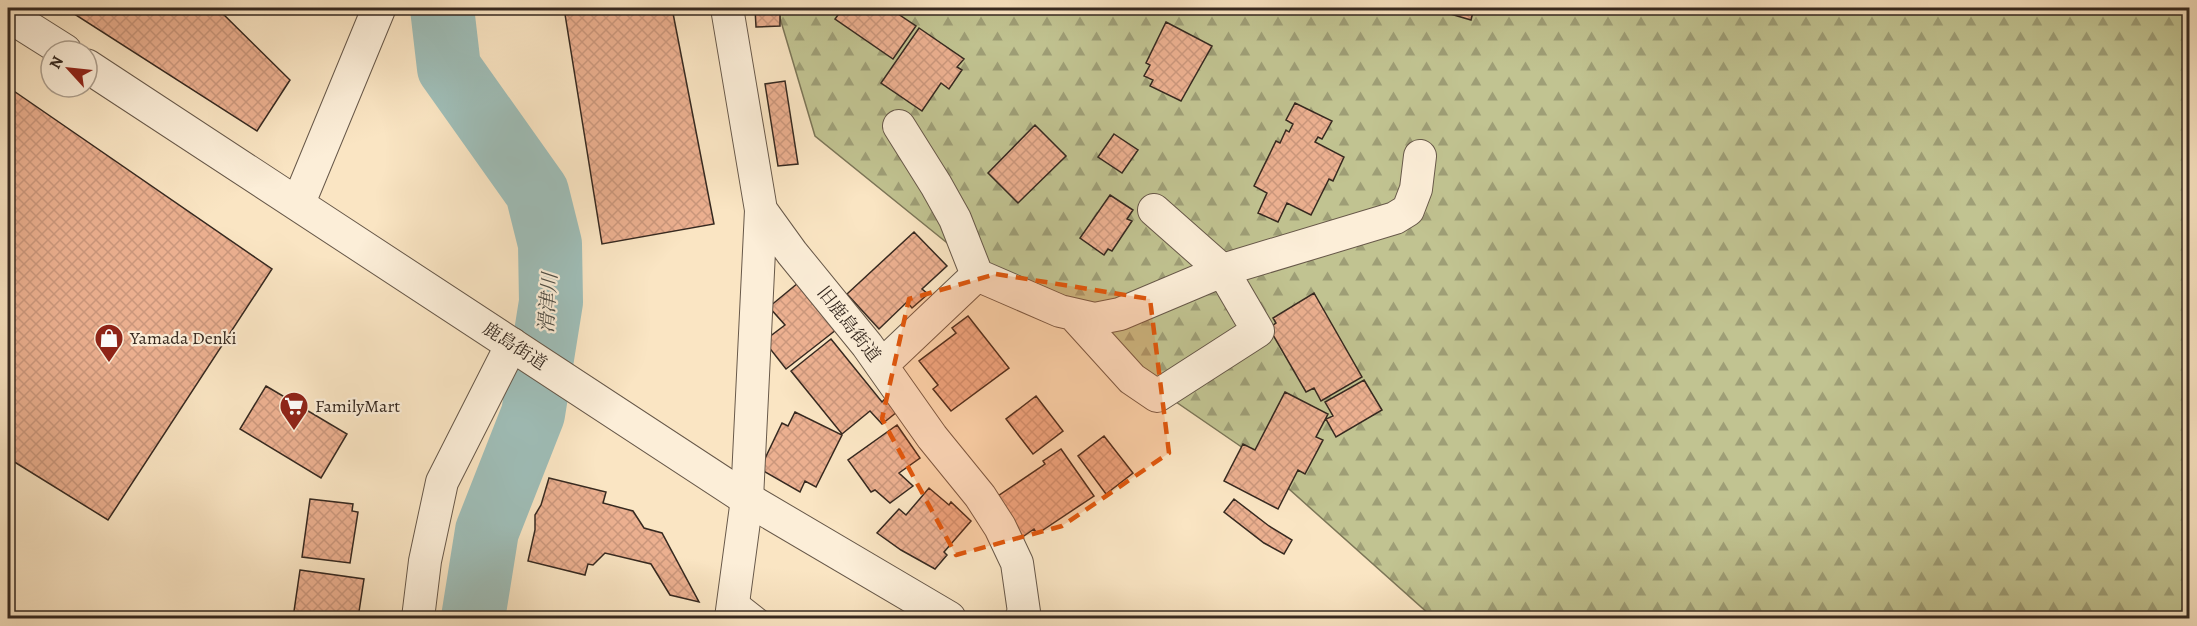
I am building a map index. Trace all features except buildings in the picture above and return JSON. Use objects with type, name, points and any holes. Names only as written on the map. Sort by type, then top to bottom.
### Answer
[{"type":"street","points":[[298,204],[379,8]]},
{"type":"street","name":"旧鹿島街道","points":[[727,8],[761,210],[792,253],[882,365],[932,437],[980,496],[1000,527],[1017,563],[1024,612],[1021,618]]},
{"type":"street","points":[[8,15],[46,39]]},
{"type":"street","name":"鹿島街道","points":[[99,74],[747,499],[949,618]]},
{"type":"street","points":[[899,126],[936,185],[954,219],[977,275],[1060,311],[1095,320],[1120,314],[1223,271],[1395,218],[1408,210],[1416,189],[1420,156]]},
{"type":"street","points":[[733,607],[747,499],[761,210]]},
{"type":"street","points":[[1074,315],[1132,379],[1157,396],[1258,331],[1223,271],[1154,210]]},
{"type":"street","points":[[882,365],[977,275]]},
{"type":"street","points":[[418,618],[425,561],[442,482],[520,350]]},
{"type":"lane","points":[[733,607],[762,618]]},
{"type":"highlighted area","points":[[996,274],[1150,299],[1169,453],[1062,526],[956,555],[882,419],[909,299]]},
{"type":"green space","points":[[777,8],[2189,8],[2189,618],[1443,618],[1429,614],[1243,448],[962,255],[815,136]]},
{"type":"waterway","name":"滑津川","points":[[442,8],[449,68],[537,192],[550,244],[551,302],[533,414],[487,531],[473,618]]},
{"type":"place","name":"Yamada Denki","points":[[109,364]]},
{"type":"place","name":"FamilyMart","points":[[294,432]]}]
